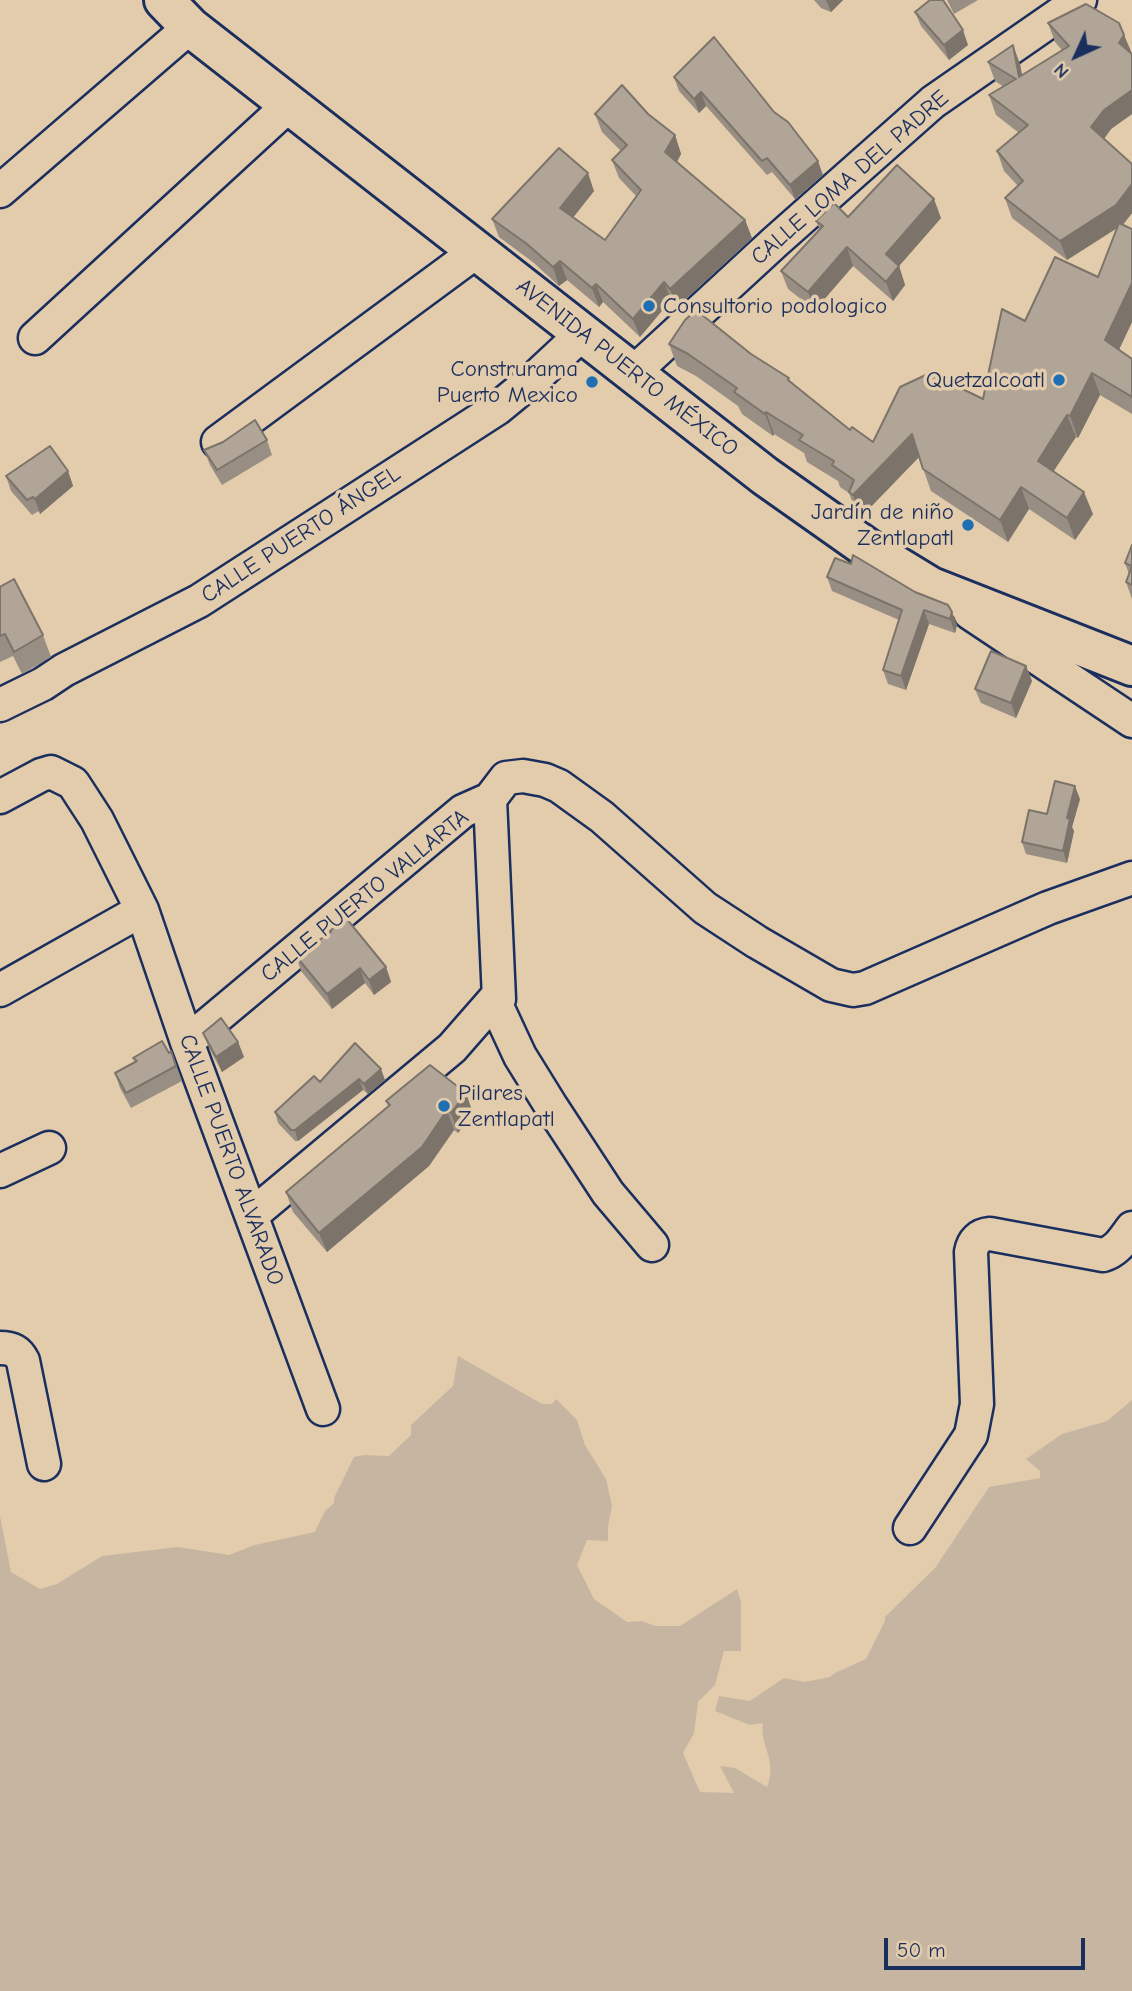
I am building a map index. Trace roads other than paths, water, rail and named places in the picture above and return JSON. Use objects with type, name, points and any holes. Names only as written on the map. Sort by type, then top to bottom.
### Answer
[{"type":"main road","name":"AVENIDA PUERTO MÉXICO","points":[[164,0],[190,27],[582,334],[765,476],[867,548],[931,587],[1132,666]]},
{"type":"street","name":"CALLE LOMA DEL PADRE","points":[[634,372],[933,102],[1080,0]]},
{"type":"street","points":[[0,191],[190,27]]},
{"type":"street","points":[[35,338],[289,105]]},
{"type":"street","points":[[218,442],[477,251]]},
{"type":"street","name":"CALLE PUERTO ÁNGEL","points":[[0,705],[211,594],[498,408],[582,334]]},
{"type":"street","points":[[931,587],[1132,721]]},
{"type":"street","name":"CALLE PUERTO ALVARADO","points":[[0,797],[51,772],[73,783],[84,797],[142,910],[187,1042],[323,1409]]},
{"type":"street","name":"CALLE PUERTO VALLARTA","points":[[187,1042],[463,811],[490,799],[506,778],[523,776],[559,786],[602,817],[705,908],[757,942],[841,989],[865,988],[1048,908],[1132,878]]},
{"type":"street","points":[[252,1215],[452,1048],[494,1000],[499,999],[490,799]]},
{"type":"street","points":[[0,990],[142,910]]},
{"type":"street","points":[[494,1000],[520,1056],[551,1106],[608,1192],[652,1245]]},
{"type":"street","points":[[0,1171],[49,1148]]},
{"type":"street","points":[[910,1528],[971,1435],[975,1419],[971,1252],[977,1239],[990,1234],[1103,1255],[1118,1247],[1132,1228]]},
{"type":"street","points":[[0,1348],[12,1349],[19,1353],[23,1361],[44,1464]]},
{"type":"place","name":"Consultorio podologico","points":[[649,306]]},
{"type":"place","name":"Quetzalcoatl","points":[[1059,380]]},
{"type":"place","name":"Construrama Puerto Mexico","points":[[592,382]]},
{"type":"place","name":"Jardín de niño Zentlapatl","points":[[968,525]]},
{"type":"place","name":"Pilares Zentlapatl","points":[[444,1106]]}]
